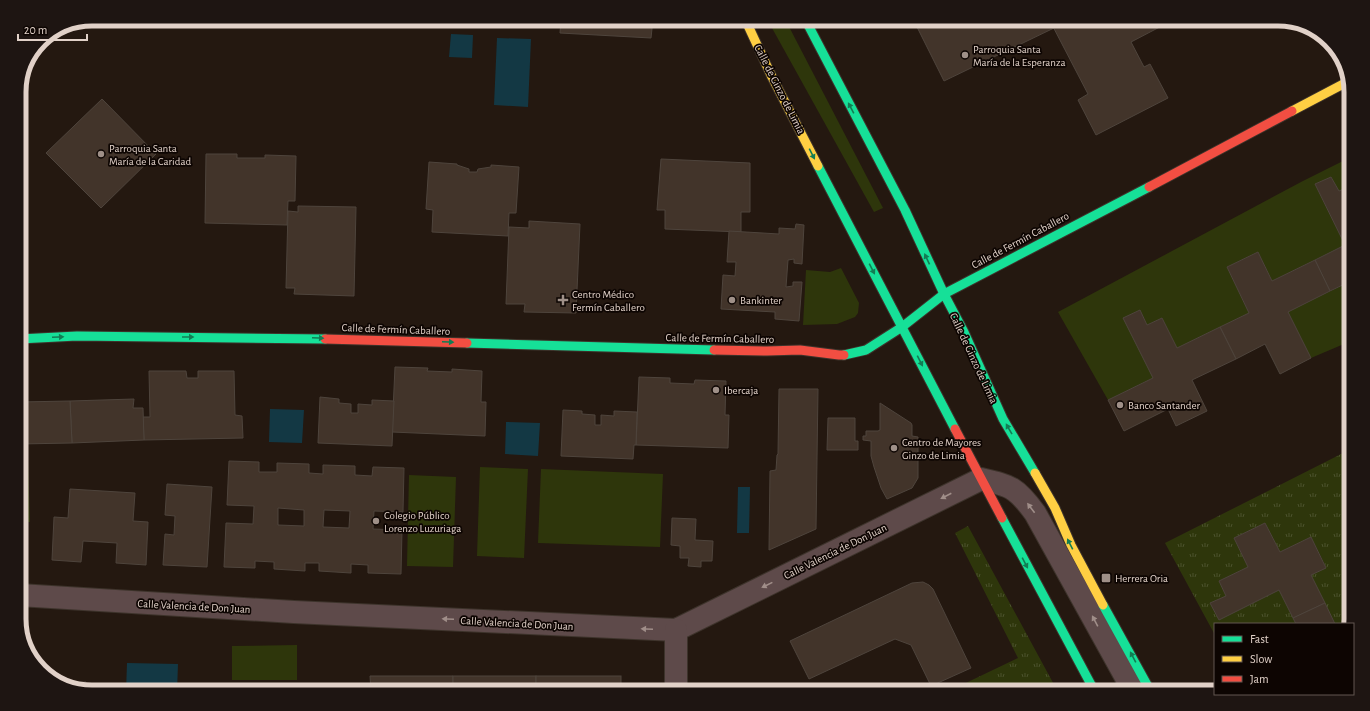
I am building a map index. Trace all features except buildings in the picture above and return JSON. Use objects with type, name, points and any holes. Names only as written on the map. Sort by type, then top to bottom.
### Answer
[{"type":"main road","name":"Calle de Ginzo de Limia","points":[[748,26],[776,84],[981,479],[1091,685]]},
{"type":"main road","name":"Calle de Ginzo de Limia","points":[[810,26],[905,210],[944,294],[964,332],[1003,419],[1055,508],[1071,545],[1126,643],[1147,685]]},
{"type":"main road","name":"Calle de Fermín Caballero","points":[[26,339],[77,336],[296,338],[767,351],[800,350],[839,355],[866,350],[902,327],[944,294],[1344,84]]},
{"type":"street","name":"Calle Valencia de Don Juan","points":[[26,595],[294,612],[676,630],[981,479]]},
{"type":"street","points":[[981,479],[1007,485],[1022,496],[1035,513],[1130,685]]},
{"type":"street","points":[[676,630],[676,685]]},
{"type":"green space","points":[[771,26],[789,26],[883,208],[874,212]]},
{"type":"green space","points":[[1344,160],[1344,189],[1339,191],[1331,177],[1315,184],[1344,245],[1272,281],[1258,252],[1227,267],[1249,313],[1177,348],[1162,318],[1147,325],[1140,310],[1124,318],[1153,378],[1108,400],[1058,312]]},
{"type":"green space","points":[[841,268],[859,303],[858,313],[855,317],[837,324],[803,325],[806,270],[830,272]]},
{"type":"green space","points":[[1344,284],[1344,344],[1311,358],[1288,312]]},
{"type":"green space","points":[[1344,453],[1344,623],[1335,623],[1311,575],[1326,567],[1311,537],[1280,552],[1265,523],[1234,538],[1248,567],[1219,581],[1226,596],[1210,603],[1219,620],[1279,590],[1296,623],[1214,623],[1214,633],[1165,543]]},
{"type":"green space","points":[[26,461],[28,461],[30,522],[26,522]]},
{"type":"green space","points":[[480,467],[528,469],[524,558],[477,556]]},
{"type":"green space","points":[[541,469],[663,474],[660,547],[538,543]]},
{"type":"green space","points":[[409,475],[456,477],[453,567],[407,566]]},
{"type":"green space","points":[[968,526],[1054,685],[962,685],[1018,658],[955,533]]},
{"type":"green space","points":[[297,645],[297,680],[232,680],[232,646]]},
{"type":"water","points":[[451,34],[473,35],[472,58],[449,57]]},
{"type":"water","points":[[497,38],[531,39],[528,107],[494,105]]},
{"type":"water","points":[[270,409],[304,410],[302,443],[269,442]]},
{"type":"water","points":[[506,422],[540,423],[538,456],[505,454]]},
{"type":"water","points":[[738,487],[750,487],[749,533],[737,533]]},
{"type":"water","points":[[127,663],[178,664],[177,685],[126,685]]},
{"type":"traffic: fast","points":[[809,26],[905,210],[944,294],[964,332],[1003,419],[1035,473]]},
{"type":"traffic: fast","points":[[818,166],[955,429]]},
{"type":"traffic: fast","points":[[844,355],[866,350],[902,327],[944,294],[1149,187]]},
{"type":"traffic: fast","points":[[26,339],[77,336],[325,339]]},
{"type":"traffic: fast","points":[[467,343],[714,350]]},
{"type":"traffic: fast","points":[[1002,518],[1091,685]]},
{"type":"traffic: fast","points":[[1103,605],[1147,685]]},
{"type":"traffic: slow","points":[[748,26],[772,77],[818,166]]},
{"type":"traffic: slow","points":[[1292,111],[1344,84]]},
{"type":"traffic: slow","points":[[1035,473],[1055,508],[1071,545],[1103,605]]},
{"type":"traffic: jam","points":[[1149,187],[1292,111]]},
{"type":"traffic: jam","points":[[325,339],[467,343]]},
{"type":"traffic: jam","points":[[714,350],[800,350],[844,355]]},
{"type":"traffic: jam","points":[[955,429],[1002,518]]},
{"type":"place","name":"Parroquia Santa María de la Esperanza","points":[[965,55]]},
{"type":"place","name":"Parroquia Santa María de la Caridad","points":[[101,154]]},
{"type":"place","name":"Centro Médico Fermín Caballero","points":[[563,300]]},
{"type":"place","name":"Bankinter","points":[[732,300]]},
{"type":"place","name":"Ibercaja","points":[[716,390]]},
{"type":"place","name":"Banco Santander","points":[[1120,405]]},
{"type":"place","name":"Centro de Mayores Ginzo de Limia","points":[[894,448]]},
{"type":"place","name":"Colegio Público Lorenzo Luzuriaga","points":[[376,521]]},
{"type":"place","name":"Herrera Oria","points":[[1106,578]]}]
